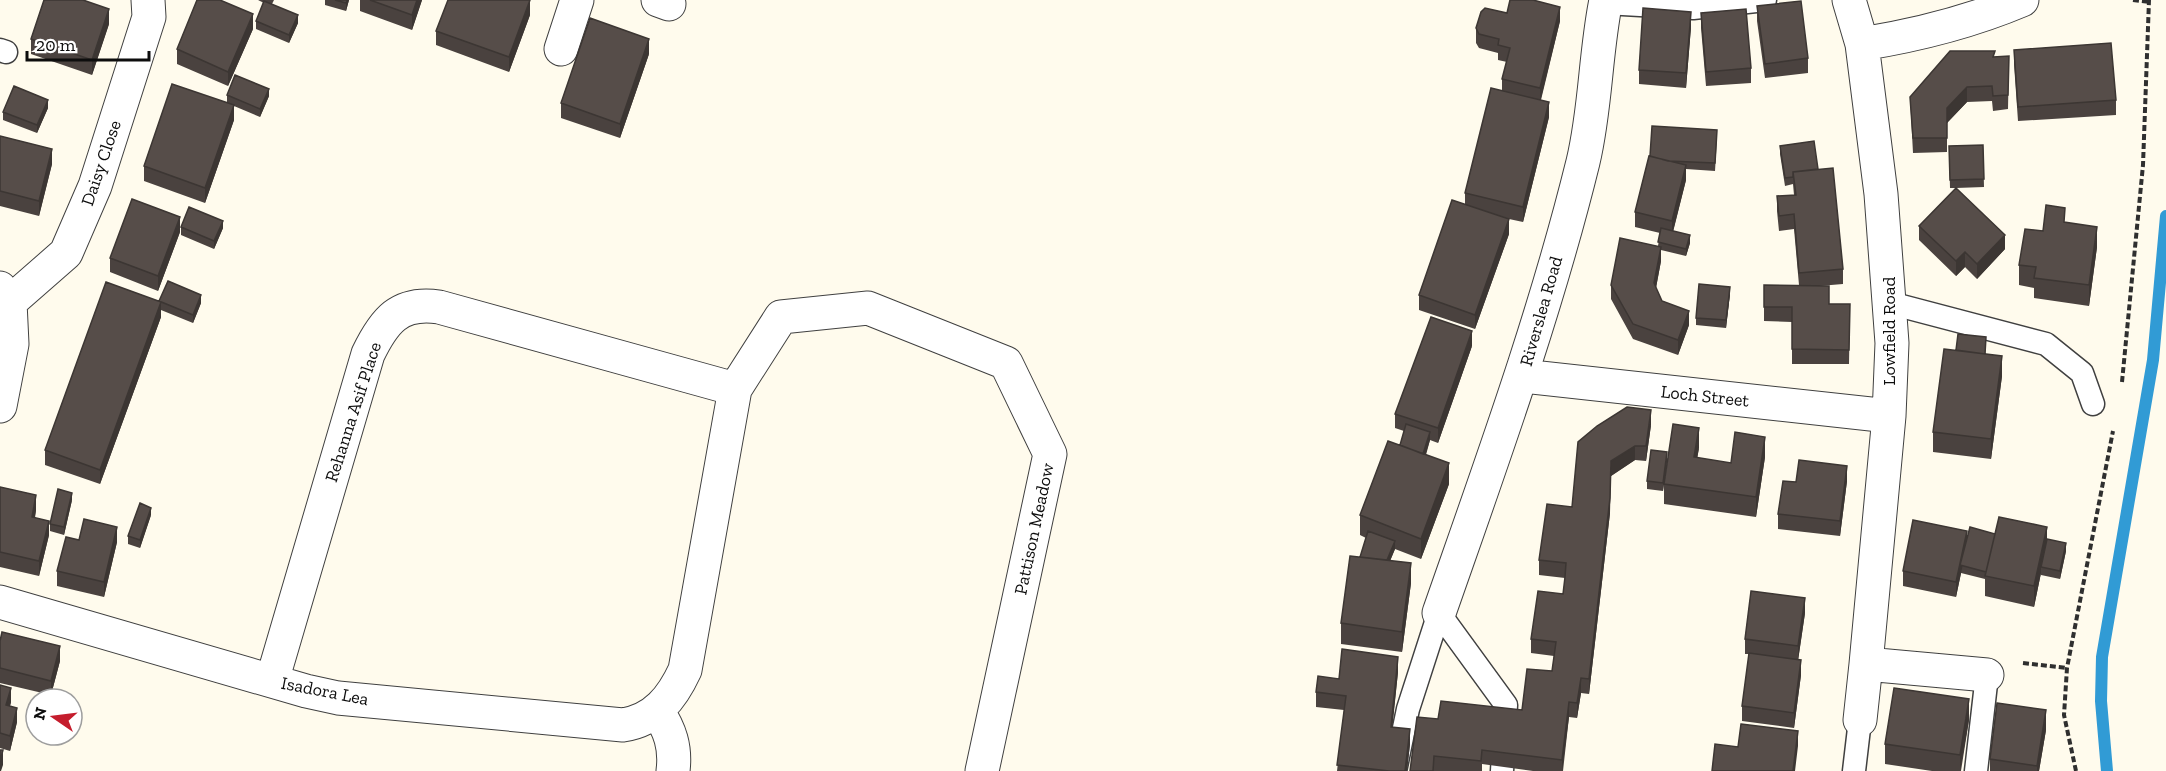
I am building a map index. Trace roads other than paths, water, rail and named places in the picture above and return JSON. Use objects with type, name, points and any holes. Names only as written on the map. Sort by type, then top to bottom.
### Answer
[{"type":"street","name":"Daisy Close","points":[[5,295],[66,253],[96,186],[149,17],[148,0]]},
{"type":"street","points":[[561,49],[577,0]]},
{"type":"street","name":"Lowfield Road","points":[[1849,0],[1862,44],[1881,194],[1890,303],[1889,416],[1860,720]]},
{"type":"street","points":[[1862,44],[1913,35],[1978,18],[2022,0]]},
{"type":"street","name":"Riverslea Road","points":[[1439,613],[1522,376],[1583,161],[1594,106],[1599,40],[1606,1]]},
{"type":"street","points":[[0,405],[12,344],[5,295]]},
{"type":"street","name":"Rehanna Asif Place","points":[[272,681],[368,354],[379,332],[392,317],[414,306],[439,308],[735,389]]},
{"type":"street","name":"Pattison Meadow","points":[[735,389],[781,317],[868,308],[1006,363],[1050,454],[982,771]]},
{"type":"street","name":"Loch Street","points":[[1522,376],[1889,416]]},
{"type":"street","name":"Isadora Lea","points":[[0,602],[338,698],[623,725],[635,723],[657,711],[668,700],[685,670],[735,389]]},
{"type":"street","points":[[1866,664],[1987,675]]},
{"type":"street","points":[[657,711],[671,737],[675,753],[674,771]]},
{"type":"lane","points":[[1606,1],[1693,8],[1765,0]]},
{"type":"lane","points":[[1890,303],[2046,344],[2082,373],[2093,404]]},
{"type":"lane","points":[[1395,771],[1408,709],[1439,613]]},
{"type":"lane","points":[[1439,613],[1506,705],[1502,771]]},
{"type":"lane","points":[[1976,771],[1987,675]]},
{"type":"lane","points":[[1854,771],[1860,720]]},
{"type":"waterway","points":[[2107,771],[2101,701],[2102,657],[2153,360],[2166,216]]}]
